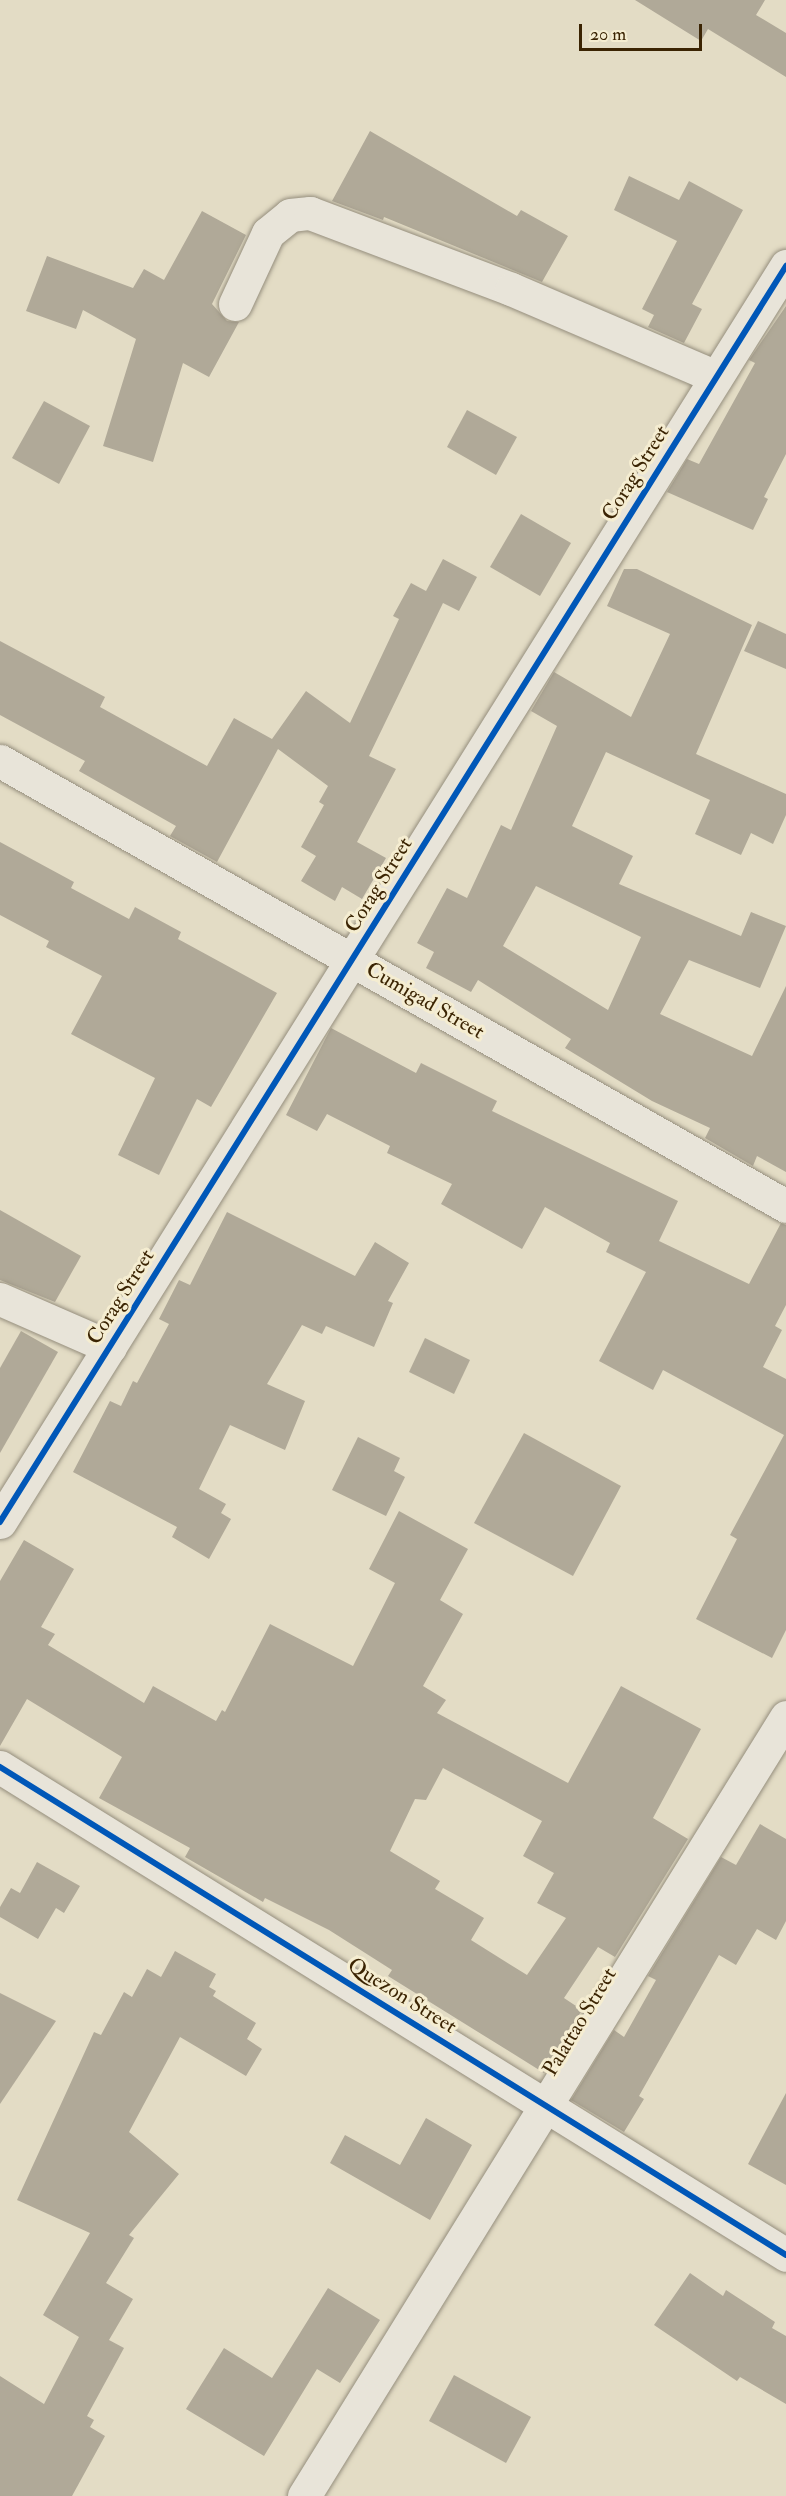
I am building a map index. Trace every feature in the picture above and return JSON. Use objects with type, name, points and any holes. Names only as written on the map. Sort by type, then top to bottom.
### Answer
[{"type":"street","points":[[235,304],[268,233],[290,215],[310,213],[511,289],[716,376]]},
{"type":"street","name":"Corag Street","points":[[0,1522],[786,266]]},
{"type":"street","name":"Cumigad Street","points":[[0,761],[786,1206]]},
{"type":"street","points":[[0,1299],[110,1347]]},
{"type":"street","name":"Palattao Street","points":[[304,2496],[549,2106],[786,1717]]},
{"type":"street","name":"Quezon Street","points":[[0,1767],[786,2255]]},
{"type":"building","points":[[635,0],[765,0],[756,15],[786,33],[786,77],[708,29],[701,41]]},
{"type":"building","points":[[370,131],[517,216],[521,210],[568,236],[542,282],[384,217],[383,220],[332,201]]},
{"type":"building","points":[[629,176],[679,200],[689,181],[743,210],[692,304],[702,309],[684,343],[648,327],[654,315],[642,309],[677,241],[614,210]]},
{"type":"building","points":[[202,211],[246,235],[212,304],[227,321],[239,322],[209,377],[183,363],[153,462],[103,446],[136,339],[83,310],[76,329],[26,311],[47,256],[133,288],[144,269],[164,280]]},
{"type":"building","points":[[786,306],[786,454],[764,497],[768,499],[753,530],[667,492],[687,459],[699,464],[755,363],[749,360]]},
{"type":"building","points":[[44,401],[90,426],[59,484],[12,458]]},
{"type":"building","points":[[467,410],[517,437],[496,475],[447,447]]},
{"type":"building","points":[[521,514],[571,543],[540,596],[490,567]]},
{"type":"building","points":[[443,559],[477,577],[459,611],[443,603],[369,756],[396,769],[357,842],[386,858],[362,899],[342,887],[335,901],[301,881],[316,856],[301,847],[324,805],[319,802],[328,786],[278,749],[217,862],[170,836],[176,826],[79,771],[85,761],[0,715],[0,641],[105,697],[100,707],[207,766],[234,718],[272,739],[306,691],[350,723],[399,619],[393,616],[411,583],[426,591]]},
{"type":"building","points":[[624,569],[637,569],[752,625],[696,754],[786,794],[786,815],[773,844],[751,833],[741,855],[695,834],[710,800],[606,752],[572,826],[633,856],[619,884],[741,936],[751,912],[786,926],[760,988],[689,960],[660,1014],[752,1056],[786,986],[786,1172],[757,1156],[753,1166],[705,1138],[710,1128],[652,1101],[565,1048],[571,1039],[478,980],[471,992],[426,968],[434,952],[417,943],[447,888],[467,898],[501,825],[511,830],[557,726],[531,711],[554,672],[631,717],[670,634],[607,606]],"holes":[[[536,886],[641,937],[608,1010],[503,946]]]},
{"type":"building","points":[[758,621],[786,634],[786,669],[744,651]]},
{"type":"building","points":[[0,842],[74,882],[71,888],[129,919],[135,907],[181,932],[178,939],[277,993],[211,1107],[197,1099],[159,1175],[118,1155],[155,1078],[71,1034],[102,976],[46,947],[49,941],[0,915]]},
{"type":"building","points":[[331,1028],[416,1073],[421,1063],[497,1101],[492,1111],[678,1201],[659,1241],[749,1284],[781,1223],[786,1225],[786,1305],[775,1326],[782,1330],[763,1367],[786,1379],[786,1630],[772,1658],[696,1619],[737,1539],[730,1535],[784,1435],[663,1370],[653,1390],[599,1361],[646,1272],[606,1252],[610,1243],[545,1207],[522,1249],[441,1204],[452,1184],[387,1153],[390,1146],[327,1114],[317,1131],[286,1115]]},
{"type":"building","points":[[0,1210],[81,1256],[55,1302],[0,1280]]},
{"type":"building","points":[[227,1212],[355,1276],[375,1242],[409,1263],[388,1301],[393,1303],[374,1347],[326,1326],[322,1334],[302,1325],[267,1384],[305,1401],[285,1450],[230,1425],[199,1489],[226,1504],[221,1513],[231,1519],[209,1559],[172,1537],[177,1527],[73,1472],[110,1401],[121,1406],[133,1381],[137,1383],[169,1324],[159,1319],[179,1280],[190,1285]]},
{"type":"building","points":[[21,1331],[58,1352],[0,1453],[0,1368]]},
{"type":"building","points":[[425,1338],[470,1360],[454,1394],[409,1372]]},
{"type":"building","points":[[524,1433],[621,1486],[573,1576],[474,1523]]},
{"type":"building","points":[[358,1437],[400,1458],[394,1471],[405,1477],[386,1516],[332,1490]]},
{"type":"building","points":[[399,1511],[468,1549],[440,1600],[463,1614],[423,1686],[446,1700],[437,1713],[568,1783],[621,1686],[701,1729],[653,1818],[688,1839],[615,1957],[598,1947],[564,1998],[582,2010],[544,2073],[388,1976],[392,1970],[329,1930],[265,1898],[263,1902],[185,1857],[190,1848],[99,1798],[122,1757],[27,1699],[0,1746],[0,1581],[24,1540],[74,1569],[41,1627],[55,1634],[48,1645],[144,1703],[153,1686],[216,1721],[222,1710],[225,1712],[270,1624],[353,1666],[395,1583],[369,1569]],"holes":[[[443,1768],[542,1821],[523,1856],[554,1873],[537,1903],[566,1918],[527,1975],[471,1940],[484,1918],[435,1889],[440,1881],[390,1851],[415,1799],[426,1800]]]},
{"type":"building","points":[[760,1824],[786,1839],[786,1921],[776,1940],[757,1929],[736,1965],[719,1955],[639,2096],[644,2099],[624,2132],[571,2100],[614,2030],[624,2037],[656,1980],[648,1976],[721,1857],[736,1865]]},
{"type":"building","points":[[37,1862],[80,1886],[64,1913],[56,1908],[38,1939],[0,1917],[0,1907],[11,1888],[20,1893]]},
{"type":"building","points":[[175,1951],[216,1974],[209,1987],[216,1991],[213,1996],[256,2023],[247,2039],[262,2049],[246,2076],[180,2037],[129,2132],[179,2174],[129,2235],[134,2238],[106,2283],[133,2299],[109,2340],[124,2348],[87,2416],[94,2420],[90,2427],[105,2436],[72,2496],[0,2496],[0,2376],[44,2404],[79,2337],[43,2315],[90,2233],[17,2200],[94,2032],[101,2035],[124,1992],[132,1997],[147,1969],[161,1977]]},
{"type":"building","points":[[0,1993],[56,2021],[0,2104]]},
{"type":"building","points":[[786,2093],[786,2185],[748,2164]]},
{"type":"building","points":[[426,2118],[472,2145],[430,2220],[330,2163],[345,2135],[400,2165]]},
{"type":"building","points":[[690,2273],[723,2296],[726,2290],[775,2322],[772,2328],[786,2336],[786,2404],[740,2377],[737,2381],[654,2325]]},
{"type":"building","points":[[328,2288],[380,2320],[340,2383],[317,2369],[264,2456],[186,2409],[224,2348],[272,2378]]},
{"type":"building","points":[[454,2375],[531,2417],[506,2463],[429,2421]]},
{"type":"cycle path","points":[[0,1522],[786,266]]},
{"type":"cycle path","points":[[0,1767],[786,2255]]}]
